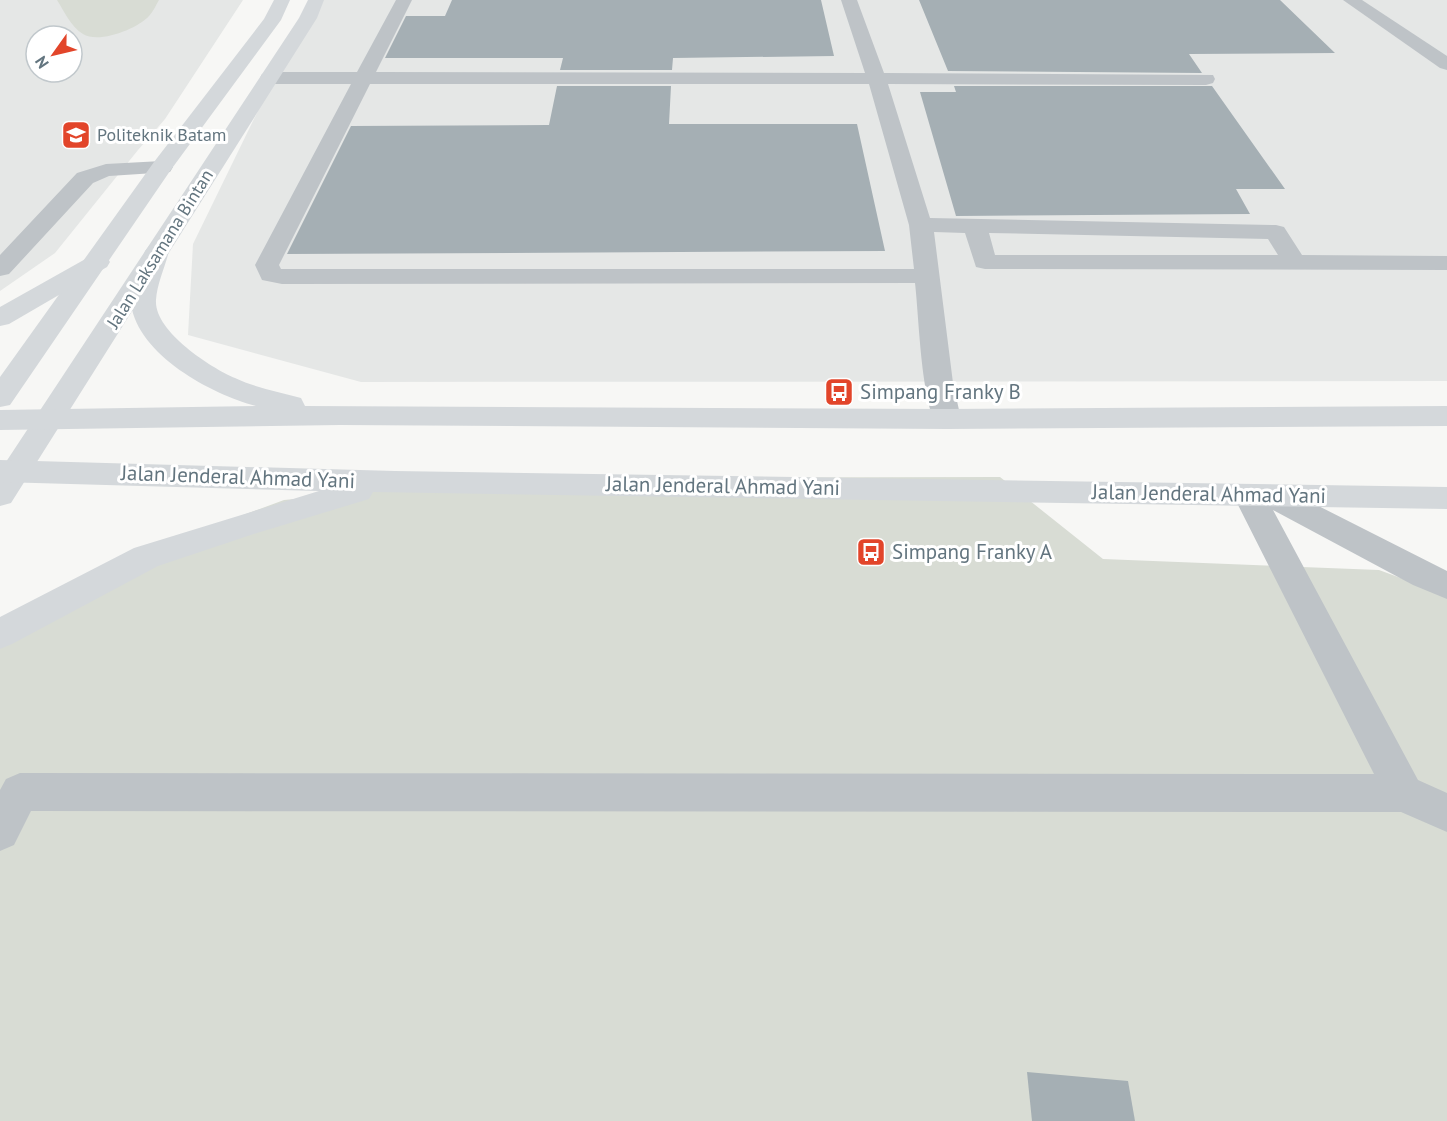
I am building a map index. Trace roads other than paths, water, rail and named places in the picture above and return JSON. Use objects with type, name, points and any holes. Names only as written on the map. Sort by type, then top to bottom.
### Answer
[{"type":"main road","points":[[277,10],[312,9]]},
{"type":"main road","name":"Jalan Laksamana Bintan","points":[[5,479],[50,421],[312,9]]},
{"type":"main road","name":"Jalan Laksamana Bintan","points":[[0,398],[98,262],[162,167],[277,10]]},
{"type":"main road","points":[[157,251],[142,302],[152,330],[170,349],[223,384],[256,398],[340,415]]},
{"type":"main road","points":[[0,318],[98,262]]},
{"type":"main road","points":[[0,420],[340,415],[946,419],[1447,417]]},
{"type":"main road","name":"Jalan Jenderal Ahmad Yani","points":[[5,479],[395,482],[1447,498]]},
{"type":"main road","points":[[0,634],[146,557],[249,523],[395,482]]},
{"type":"street","points":[[404,0],[267,264],[268,273],[274,277],[927,276]]},
{"type":"street","points":[[849,0],[877,79],[921,225],[939,382],[946,419]]},
{"type":"street","points":[[1351,0],[1447,64]]},
{"type":"street","points":[[269,78],[1206,79]]},
{"type":"street","points":[[0,269],[85,178],[106,170],[162,167]]},
{"type":"street","points":[[921,225],[1276,232],[1295,263]]},
{"type":"street","points":[[975,226],[985,262],[1447,263]]},
{"type":"street","points":[[1259,495],[1317,517],[1399,564],[1447,586]]},
{"type":"street","points":[[1259,495],[1404,793]]},
{"type":"street","points":[[0,831],[20,792],[1404,793],[1447,813]]},
{"type":"place","name":"Politeknik Batam","points":[[76,135]]},
{"type":"place","name":"Simpang Franky B","points":[[839,392]]},
{"type":"place","name":"Simpang Franky A","points":[[871,552]]}]
